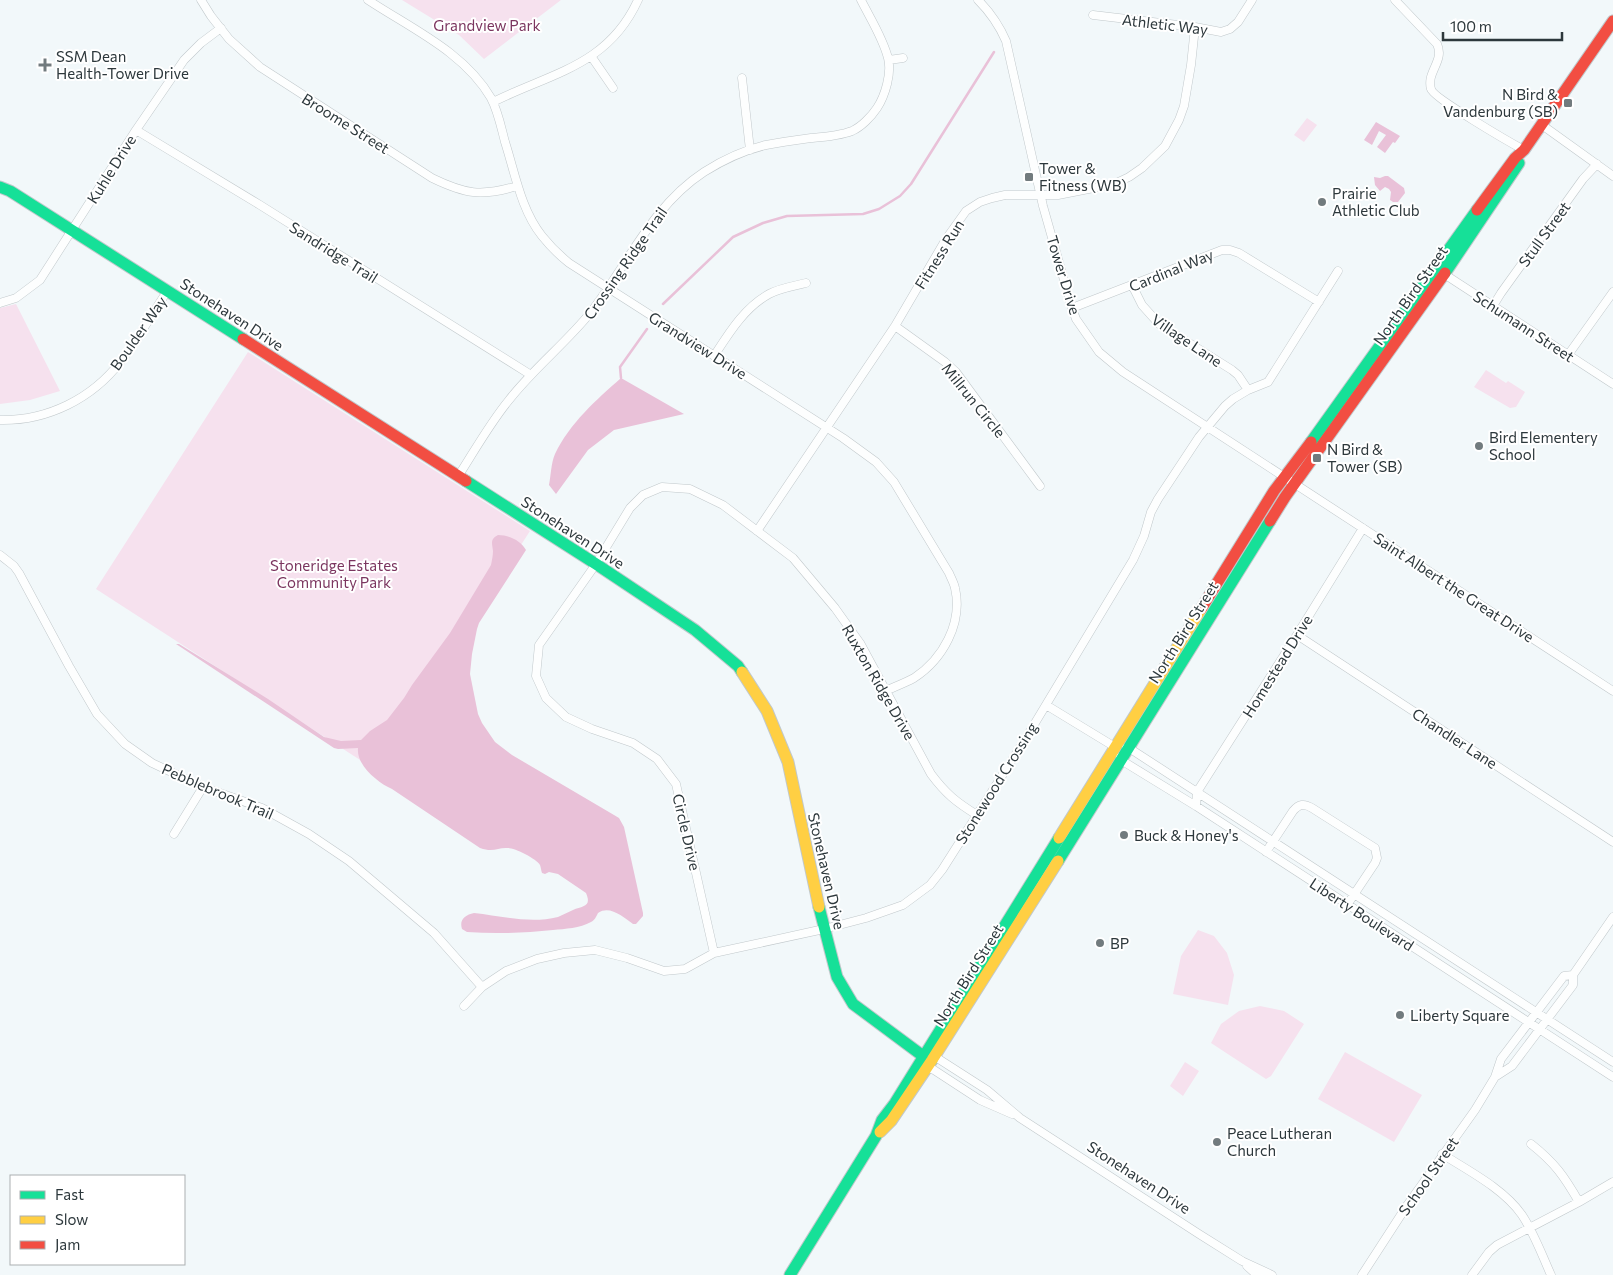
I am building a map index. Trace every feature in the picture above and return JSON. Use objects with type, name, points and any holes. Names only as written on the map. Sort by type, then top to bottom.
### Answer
[{"type":"street","name":"Broome Street","points":[[202,0],[229,39],[260,67],[432,178],[457,190],[476,193],[493,193],[517,186]]},
{"type":"street","name":"Grandview Drive","points":[[368,0],[442,47],[465,65],[478,80],[493,102],[517,186],[532,220],[541,235],[555,251],[569,263],[827,428],[876,462],[894,482],[949,573],[955,588],[956,615],[949,638],[935,659],[913,678],[885,691]]},
{"type":"street","points":[[493,102],[574,68],[599,51],[611,40],[627,19],[638,0]]},
{"type":"street","points":[[861,0],[889,60],[903,58]]},
{"type":"street","name":"Tower Drive","points":[[978,0],[999,26],[1006,40],[1041,196],[1072,308],[1076,319],[1089,340],[1104,358],[1123,372],[1294,484]]},
{"type":"street","name":"Athletic Way","points":[[1093,15],[1195,27],[1221,32],[1230,30],[1238,22],[1252,0]]},
{"type":"street","points":[[1395,0],[1437,44],[1440,50],[1440,58],[1431,77],[1430,88],[1432,92],[1524,150]]},
{"type":"street","name":"North Bird Street","points":[[790,1275],[876,1136],[882,1120],[929,1060],[1129,748],[1294,484],[1440,271],[1504,172],[1524,150],[1613,21]]},
{"type":"street","name":"Fitness Run","points":[[757,531],[895,326],[946,239],[966,211],[980,202],[1005,195],[1041,196],[1065,194],[1114,184],[1129,178],[1165,146],[1184,106],[1195,27]]},
{"type":"street","name":"Kuhle Drive","points":[[0,303],[16,298],[38,282],[136,130],[184,60],[201,43],[221,28]]},
{"type":"street","points":[[591,56],[613,88]]},
{"type":"street","name":"Crossing Ridge Trail","points":[[458,475],[508,400],[575,332],[666,204],[704,172],[750,150],[795,140],[836,135],[854,130],[872,114],[882,99],[888,84],[889,60]]},
{"type":"street","points":[[742,78],[750,150]]},
{"type":"street","points":[[1542,125],[1613,176]]},
{"type":"street","name":"Sandridge Trail","points":[[136,130],[531,375]]},
{"type":"street","name":"Stull Street","points":[[1493,306],[1506,285],[1583,179],[1597,164]]},
{"type":"street","name":"Stonehaven Drive","points":[[0,187],[10,191],[168,290],[596,564],[695,630],[731,660],[738,666],[767,710],[788,762],[824,929],[838,977],[853,1004],[929,1060],[987,1090],[1020,1118],[1242,1261],[1272,1275]]},
{"type":"street","name":"Cardinal Way","points":[[1072,308],[1222,250],[1239,253],[1319,302]]},
{"type":"street","name":"Stonewood Crossing","points":[[464,1006],[482,986],[506,971],[537,959],[564,953],[595,950],[628,958],[664,971],[685,969],[714,953],[824,929],[903,905],[930,885],[942,870],[1046,705],[1133,560],[1144,536],[1151,512],[1158,499],[1207,428],[1225,406],[1239,395],[1268,382],[1338,271]]},
{"type":"street","name":"North Bird Street","points":[[929,1060],[1115,747],[1274,490],[1440,271]]},
{"type":"street","name":"Schumann Street","points":[[1440,271],[1613,384]]},
{"type":"street","points":[[714,356],[734,326],[756,302],[770,294],[806,283]]},
{"type":"street","name":"Village Lane","points":[[1132,285],[1142,305],[1159,324],[1232,370],[1238,375],[1248,390]]},
{"type":"street","name":"Boulder Way","points":[[0,420],[38,417],[69,404],[95,388],[121,362],[168,290]]},
{"type":"street","points":[[1568,354],[1613,292]]},
{"type":"street","name":"Millrun Circle","points":[[895,326],[956,372],[1040,486]]},
{"type":"street","name":"Saint Albert the Great Drive","points":[[1294,484],[1613,691]]},
{"type":"street","name":"Ruxton Ridge Drive","points":[[596,564],[630,508],[644,496],[662,487],[690,489],[723,506],[793,558],[835,608],[860,643],[926,766],[943,790],[956,802],[977,815]]},
{"type":"street","name":"Homestead Drive","points":[[1196,806],[1197,792],[1363,528]]},
{"type":"street","name":"Pebblebrook Trail","points":[[0,555],[14,566],[19,573],[97,714],[125,744],[152,763],[203,787],[262,808],[309,834],[348,860],[434,933],[482,986]]},
{"type":"street","name":"Circle Drive","points":[[596,564],[539,646],[536,676],[546,698],[566,717],[592,729],[632,743],[657,759],[676,784],[714,953]]},
{"type":"street","name":"Chandler Lane","points":[[1297,635],[1613,842]]},
{"type":"street","name":"Liberty Boulevard","points":[[1046,705],[1115,747],[1129,748],[1613,1062]]},
{"type":"street","points":[[1115,747],[1121,760]]},
{"type":"street","name":"Liberty Boulevard","points":[[1121,760],[1196,806],[1613,1077]]},
{"type":"street","points":[[174,834],[203,787]]},
{"type":"street","points":[[1266,852],[1293,811],[1303,804],[1371,845],[1375,848],[1377,858],[1347,905]]},
{"type":"street","name":"School Street","points":[[1495,1077],[1512,1066],[1573,985],[1572,975],[1613,917]]},
{"type":"street","name":"School Street","points":[[1362,1275],[1442,1154],[1475,1110],[1495,1077],[1501,1059],[1564,976],[1572,975]]},
{"type":"street","name":"Stonehaven Drive","points":[[929,1060],[934,1070],[980,1100],[1020,1118]]},
{"type":"street","points":[[1532,1144],[1550,1159],[1565,1178],[1579,1202]]},
{"type":"street","points":[[1442,1154],[1494,1187],[1521,1214],[1551,1275]]},
{"type":"street","points":[[1472,1275],[1489,1252],[1497,1245],[1613,1182]]},
{"type":"street","name":"Stonehaven Drive","points":[[1242,1261],[1257,1275]]},
{"type":"green space","name":"Grandview Park","points":[[402,0],[561,0],[484,59],[459,35]]},
{"type":"green space","points":[[1307,118],[1317,125],[1304,142],[1294,135]]},
{"type":"green space","points":[[16,304],[60,391],[30,400],[0,404],[0,308]]},
{"type":"green space","name":"Stoneridge Estates Community Park","points":[[248,352],[530,531],[419,703],[496,848],[96,589]]},
{"type":"green space","points":[[1486,370],[1525,392],[1516,407],[1510,408],[1474,387]]},
{"type":"green space","points":[[1198,930],[1214,936],[1227,953],[1234,975],[1228,1005],[1173,994],[1181,956]]},
{"type":"green space","points":[[1260,1006],[1284,1011],[1304,1024],[1271,1076],[1266,1079],[1211,1043],[1221,1024],[1239,1011]]},
{"type":"green space","points":[[1345,1052],[1422,1095],[1394,1142],[1318,1099]]},
{"type":"green space","points":[[1185,1062],[1199,1071],[1183,1096],[1170,1086]]},
{"type":"shaded area","points":[[1376,122],[1400,136],[1385,153],[1377,147],[1386,135],[1379,131],[1372,145],[1364,140]]},
{"type":"shaded area","points":[[1388,176],[1404,188],[1405,193],[1398,202],[1390,200],[1391,192],[1389,189],[1385,187],[1380,191],[1375,185],[1374,177],[1380,178]]},
{"type":"shaded area","points":[[621,378],[684,414],[614,430],[588,450],[556,494],[549,485],[555,454],[561,443],[584,413]]},
{"type":"shaded area","points":[[498,535],[514,539],[526,550],[477,629],[470,674],[478,714],[495,742],[512,755],[619,818],[624,827],[643,913],[643,916],[636,924],[633,924],[621,915],[607,910],[598,913],[594,920],[587,924],[567,929],[499,933],[467,932],[462,929],[461,923],[463,918],[474,913],[516,919],[547,919],[558,917],[583,907],[586,905],[588,898],[586,893],[558,874],[542,873],[538,863],[520,852],[511,848],[489,850],[480,848],[375,778],[360,761],[358,748],[334,748],[176,644],[179,644],[268,699],[324,737],[341,741],[361,740],[370,731],[387,720],[450,633],[491,565],[492,541]]},
{"type":"waterway","points":[[663,304],[733,237],[763,223],[787,216],[863,214],[879,209],[900,196],[911,184],[994,52]]},
{"type":"waterway","points":[[621,378],[620,367],[647,329]]},
{"type":"traffic: fast","points":[[1445,273],[1519,163]]},
{"type":"traffic: fast","points":[[0,187],[10,191],[243,339]]},
{"type":"traffic: fast","points":[[1311,442],[1477,210]]},
{"type":"traffic: fast","points":[[466,481],[695,630],[738,666],[742,672]]},
{"type":"traffic: fast","points":[[1058,861],[1270,521]]},
{"type":"traffic: fast","points":[[790,1275],[876,1136],[882,1120],[895,1103],[1059,838]]},
{"type":"traffic: fast","points":[[819,907],[837,977],[853,1004],[923,1056],[932,1060]]},
{"type":"traffic: slow","points":[[1059,838],[1201,609]]},
{"type":"traffic: slow","points":[[742,672],[767,711],[788,762],[819,907]]},
{"type":"traffic: slow","points":[[880,1132],[891,1121],[932,1060],[1058,861]]},
{"type":"traffic: jam","points":[[1477,210],[1515,158],[1524,150],[1613,21]]},
{"type":"traffic: jam","points":[[1270,521],[1285,497],[1445,273]]},
{"type":"traffic: jam","points":[[243,339],[466,481]]},
{"type":"traffic: jam","points":[[1201,609],[1274,491],[1311,442]]},
{"type":"place","name":"SSM Dean Health-Tower Drive","points":[[45,65]]},
{"type":"place","name":"N Bird & Vandenburg (SB)","points":[[1568,103]]},
{"type":"place","name":"Tower & Fitness (WB)","points":[[1029,177]]},
{"type":"place","name":"Prairie Athletic Club","points":[[1322,202]]},
{"type":"place","name":"Bird Elementery School","points":[[1479,446]]},
{"type":"place","name":"N Bird & Tower (SB)","points":[[1317,458]]},
{"type":"place","name":"Buck & Honey's","points":[[1124,835]]},
{"type":"place","name":"BP","points":[[1100,943]]},
{"type":"place","name":"Liberty Square","points":[[1400,1015]]},
{"type":"place","name":"Peace Lutheran Church","points":[[1217,1142]]}]
